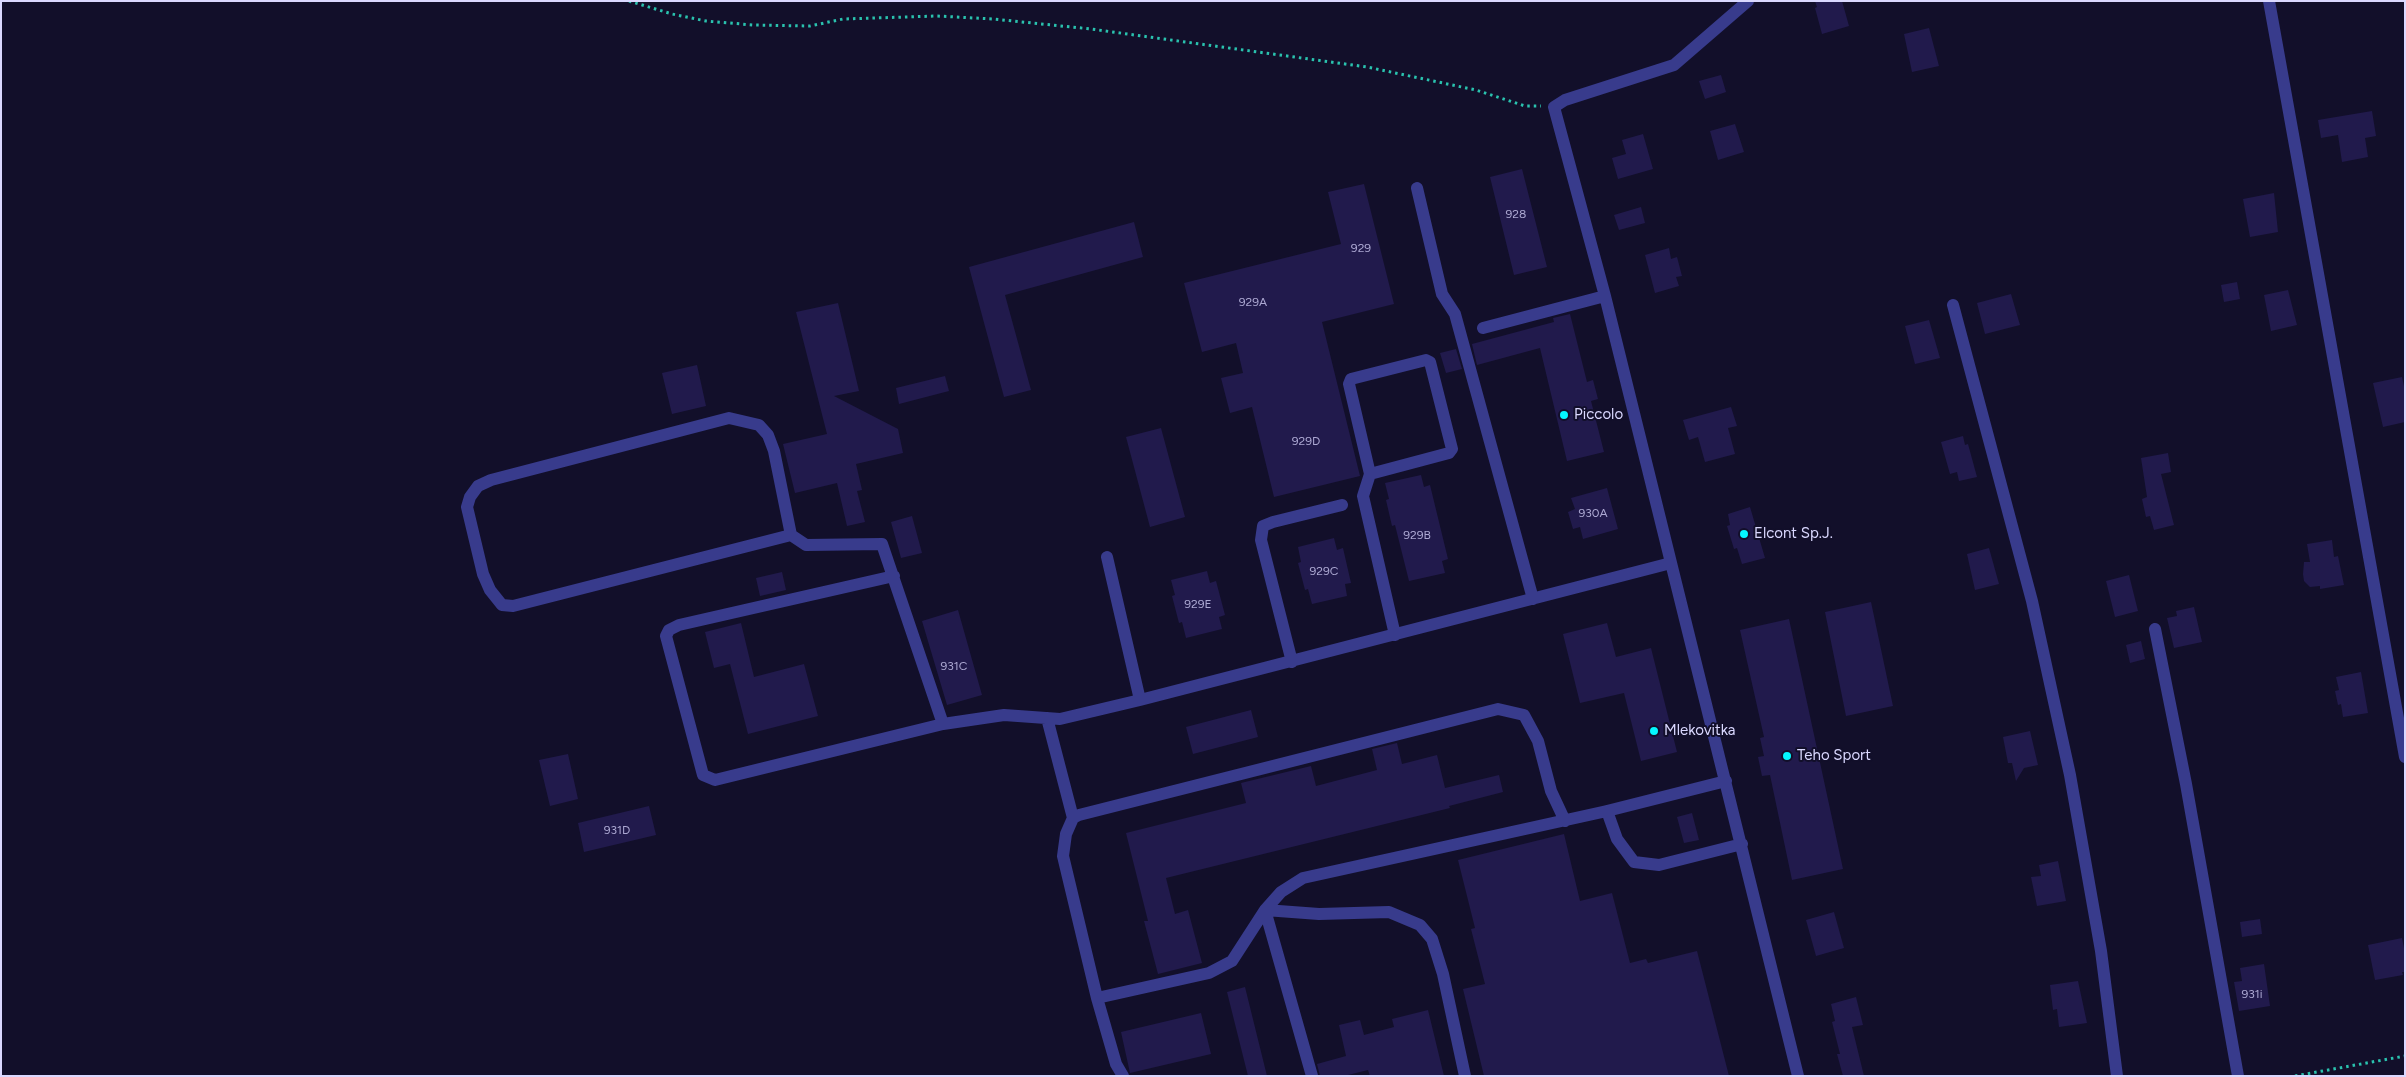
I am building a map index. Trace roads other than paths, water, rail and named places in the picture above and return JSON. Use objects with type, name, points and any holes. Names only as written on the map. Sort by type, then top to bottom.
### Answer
[{"type":"street","points":[[1748,1],[1674,65],[1565,100],[1554,107],[1605,296],[1798,1076]]},
{"type":"street","points":[[2269,1],[2405,757]]},
{"type":"street","points":[[1417,188],[1442,294],[1455,314],[1533,599]]},
{"type":"street","points":[[1483,328],[1605,296]]},
{"type":"street","points":[[1953,305],[2032,601],[2070,776],[2102,951],[2116,1076]]},
{"type":"street","points":[[1370,474],[1449,453],[1452,449],[1430,362],[1426,360],[1356,377],[1349,384],[1370,474],[1362,496],[1395,634]]},
{"type":"street","points":[[791,535],[513,606],[502,606],[490,590],[483,574],[467,507],[470,497],[478,486],[491,480],[729,418],[759,425],[768,435],[774,451],[791,535],[806,545],[882,544],[943,724]]},
{"type":"street","points":[[1292,662],[1261,540],[1263,526],[1342,505]]},
{"type":"street","points":[[1106,557],[1140,700]]},
{"type":"street","points":[[894,576],[679,625],[669,630],[666,636],[703,775],[714,780],[943,724],[1004,714],[1060,719],[1292,662],[1671,563]]},
{"type":"street","points":[[2155,629],[2186,784],[2238,1076]]},
{"type":"street","points":[[1073,818],[1498,709],[1524,715],[1538,741],[1551,791],[1565,820]]},
{"type":"street","points":[[1047,718],[1073,818],[1066,834],[1063,856],[1097,998],[1116,1064],[1123,1076]]},
{"type":"street","points":[[1097,998],[1209,973],[1232,961],[1265,910],[1280,892],[1303,878],[1607,811],[1726,781]]},
{"type":"street","points":[[1607,811],[1617,839],[1634,862],[1659,865],[1742,844]]},
{"type":"street","points":[[1265,910],[1312,1076]]},
{"type":"street","points":[[1265,910],[1319,914],[1389,912],[1420,925],[1432,939],[1443,974],[1465,1076]]},
{"type":"place","name":"Piccolo","points":[[1564,415]]},
{"type":"place","name":"Elcont Sp.J.","points":[[1744,534]]},
{"type":"place","name":"Mlekovitka","points":[[1654,731]]},
{"type":"place","name":"Teho Sport","points":[[1787,756]]}]
